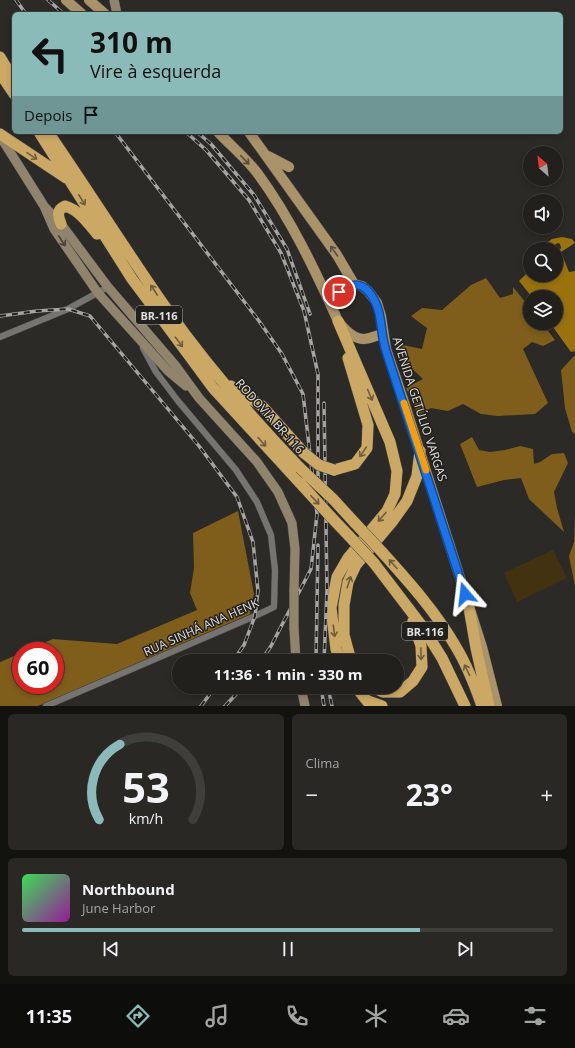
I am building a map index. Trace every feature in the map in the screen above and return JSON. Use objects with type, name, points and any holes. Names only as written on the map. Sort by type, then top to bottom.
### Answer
[{"type":"highway","points":[[0,58],[12,77]]},
{"type":"highway","points":[[0,73],[12,91]]},
{"type":"highway","name":"RODOVIA BR-116","points":[[40,134],[119,259],[213,388],[374,563],[422,626],[438,652],[465,706]]},
{"type":"highway","name":"RODOVIA BR-116","points":[[49,134],[166,309],[219,378],[272,439],[356,523],[410,583],[436,615],[452,641],[473,682],[482,706]]},
{"type":"highway","name":"BR-116","points":[[0,135],[71,181]]},
{"type":"highway","points":[[61,224],[58,216],[60,208],[65,206],[71,208],[78,213],[119,259]]},
{"type":"highway","points":[[338,321],[390,442],[397,471],[395,494],[387,511],[348,558],[337,577],[331,608],[338,654]]},
{"type":"highway","name":"BR-116","points":[[219,378],[262,406],[304,453],[319,465],[334,470],[355,464],[367,448],[368,425],[338,321]]},
{"type":"highway","points":[[349,654],[344,635],[344,605],[348,582],[356,565],[407,502],[417,476],[420,451]]},
{"type":"highway","name":"BR-116","points":[[396,593],[415,623],[421,646],[422,667],[413,681],[404,689]]},
{"type":"highway","points":[[469,608],[489,706]]},
{"type":"highway","points":[[361,694],[369,704],[382,706]]},
{"type":"main road","points":[[66,0],[80,12]]},
{"type":"main road","points":[[89,0],[102,11]]},
{"type":"main road","points":[[114,0],[117,12]]},
{"type":"main road","points":[[220,134],[257,172],[281,208],[314,269],[338,321],[343,328],[358,338],[365,339],[383,334]]},
{"type":"main road","name":"AVENIDA GETÚLIO VARGAS","points":[[250,134],[337,255],[354,284],[362,286],[377,303],[381,316],[386,349],[482,647],[497,706]]},
{"type":"main road","points":[[0,135],[44,206],[54,228],[98,292],[168,371],[199,398],[257,462],[278,492],[292,523],[295,549],[294,628],[296,654]]},
{"type":"main road","points":[[265,154],[289,166]]},
{"type":"main road","points":[[44,206],[61,224],[108,287],[175,364],[199,398]]},
{"type":"main road","points":[[333,310],[334,299],[339,292],[354,284]]},
{"type":"main road","points":[[136,334],[144,328]]},
{"type":"main road","points":[[302,694],[305,706]]},
{"type":"street","points":[[0,336],[68,309],[108,287]]},
{"type":"street","name":"RUA SINHÁ ANA HENK","points":[[46,706],[255,616],[274,606],[275,570],[271,536],[257,502],[236,470],[178,401],[156,372],[136,334]]},
{"type":"shaded area","points":[[562,237],[572,239],[575,243],[563,251],[563,242],[548,242],[552,239]]},
{"type":"shaded area","points":[[563,257],[569,272],[575,271],[575,351],[571,352],[555,330],[563,330],[563,290],[526,290],[519,281],[523,277],[523,282],[563,282]]},
{"type":"shaded area","points":[[486,278],[500,298],[513,294],[513,287],[523,299],[523,330],[547,330],[555,340],[543,346],[532,342],[523,349],[548,403],[535,414],[498,416],[481,414],[463,404],[448,411],[431,408],[418,415],[406,388],[423,379],[404,359],[398,344],[422,349],[427,328],[411,316],[422,308],[442,310],[471,285]]},
{"type":"shaded area","points":[[575,355],[575,434],[572,432],[565,408],[561,370]]},
{"type":"shaded area","points":[[472,437],[479,450],[490,452],[520,446],[533,449],[534,464],[552,454],[564,453],[568,463],[554,492],[564,532],[529,499],[521,478],[504,480],[477,487],[460,444]]},
{"type":"shaded area","points":[[238,511],[254,594],[250,614],[38,706],[0,706],[0,662],[12,657],[12,694],[64,694],[64,642],[46,642],[53,639],[117,644],[197,610],[190,593],[194,568],[193,533]]},
{"type":"shaded area","points":[[575,514],[575,586],[569,556],[574,542]]},
{"type":"shaded area","points":[[553,550],[567,578],[517,602],[504,573]]},
{"type":"railway","points":[[16,0],[25,12]]},
{"type":"railway","points":[[48,0],[62,12]]},
{"type":"railway","points":[[117,134],[259,321],[282,354],[303,394],[317,514],[311,569],[266,654]]},
{"type":"railway","points":[[188,134],[206,150],[249,200],[281,253],[304,311],[318,374],[318,483]]},
{"type":"railway","points":[[199,134],[211,144],[254,195],[287,249],[310,314]]},
{"type":"railway","points":[[0,316],[68,309],[90,316],[199,446],[237,497],[253,542],[258,591],[255,616],[244,645],[238,654]]},
{"type":"railway","points":[[324,403],[327,590],[324,654]]},
{"type":"railway","points":[[316,654],[318,545]]},
{"type":"railway","points":[[201,706],[210,694]]},
{"type":"railway","points":[[225,706],[236,694]]},
{"type":"railway","points":[[322,694],[324,706]]},
{"type":"railway","points":[[329,694],[332,706]]},
{"type":"slow traffic","points":[[404,403],[426,470]]},
{"type":"route","points":[[339,292],[354,284],[362,286],[377,303],[381,316],[386,349],[416,438],[465,594]]}]
